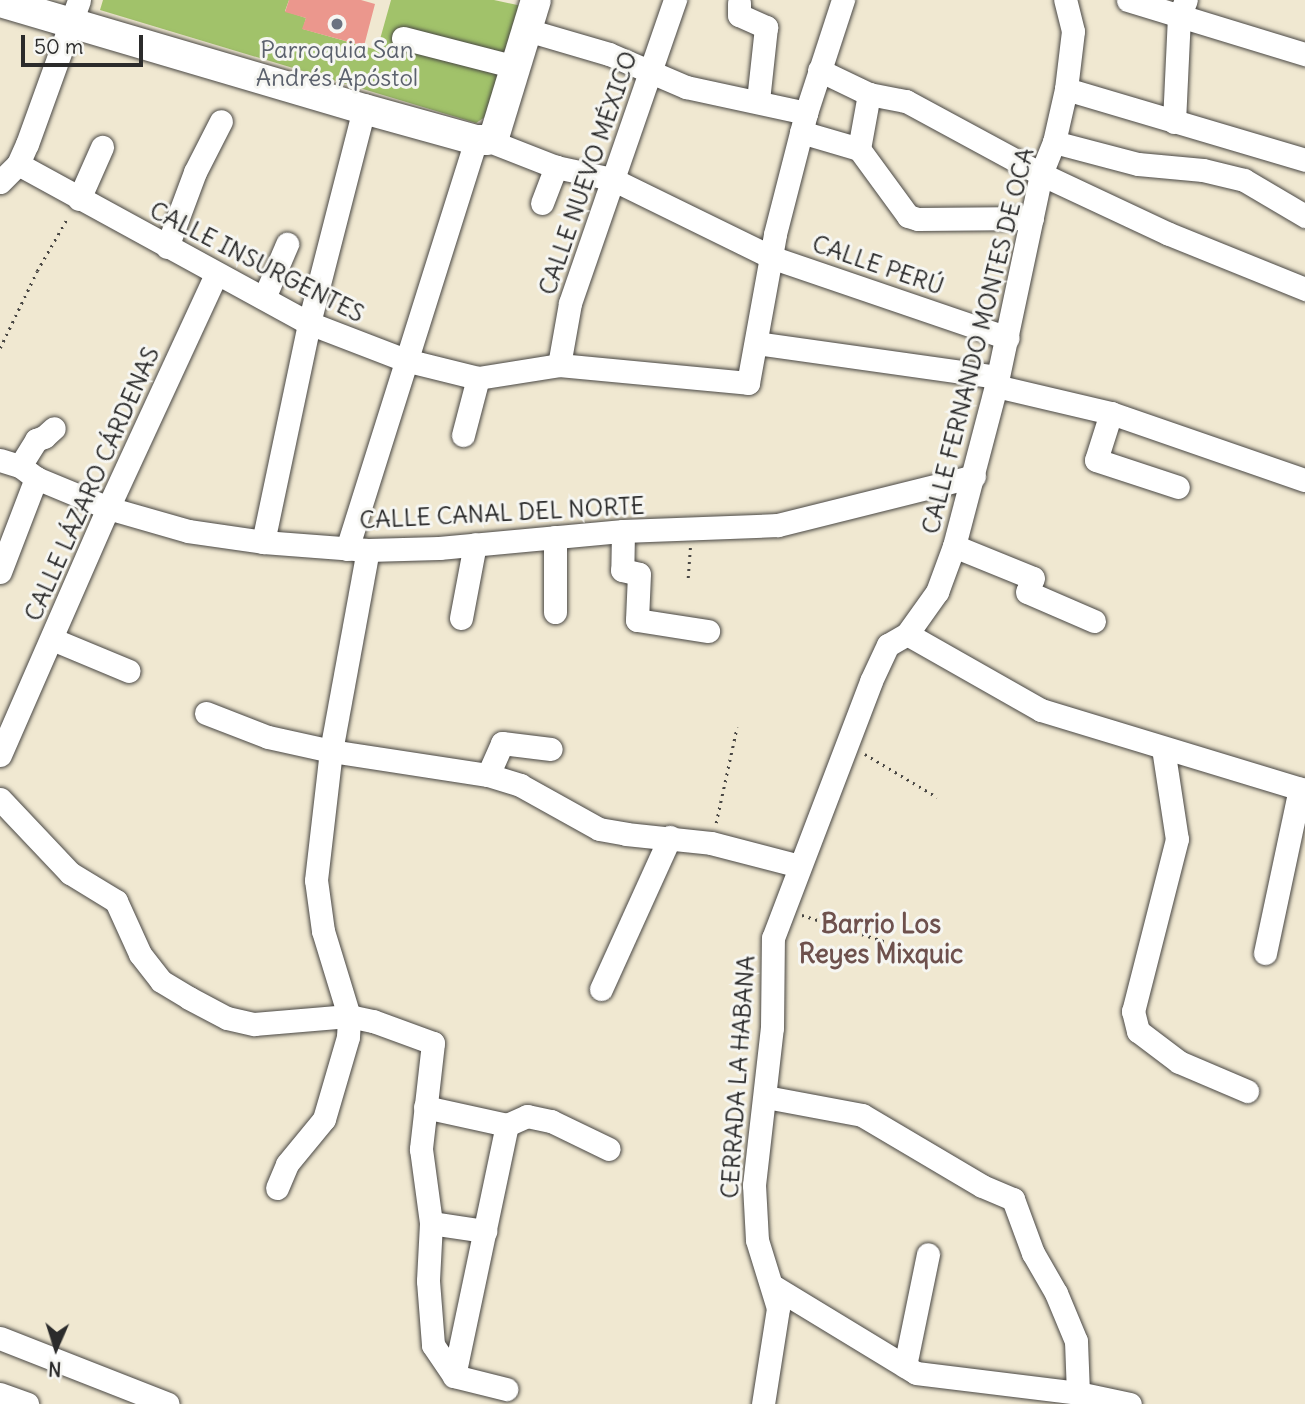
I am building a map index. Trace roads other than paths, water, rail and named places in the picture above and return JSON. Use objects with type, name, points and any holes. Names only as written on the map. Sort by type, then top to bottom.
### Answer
[{"type":"main road","points":[[0,2],[75,11],[364,109],[481,140],[495,134],[536,0]]},
{"type":"street","name":"CALLE NUEVO MÉXICO","points":[[559,365],[570,303],[675,0]]},
{"type":"street","points":[[844,0],[804,122],[771,257],[756,343],[998,382],[1111,413],[1305,480]]},
{"type":"street","name":"CALLE FERNANDO MONTES DE OCA","points":[[799,866],[888,645],[908,634],[937,592],[954,546],[998,382],[1041,174],[1054,142],[1066,89],[1073,31],[1065,0]]},
{"type":"street","points":[[1128,0],[1183,9],[1305,54]]},
{"type":"street","points":[[739,3],[739,15],[766,27],[758,101]]},
{"type":"street","points":[[1174,122],[1183,9]]},
{"type":"street","points":[[0,182],[18,164],[75,11]]},
{"type":"street","points":[[527,30],[608,54],[686,87],[758,101],[804,122],[859,149],[908,216],[918,219],[1032,218]]},
{"type":"street","points":[[403,38],[516,67]]},
{"type":"street","points":[[819,70],[869,94],[906,101],[1041,174],[1170,234],[1305,289]]},
{"type":"street","points":[[1066,89],[1174,122],[1289,152],[1305,160]]},
{"type":"street","points":[[859,149],[869,94]]},
{"type":"street","points":[[263,542],[309,323],[364,109]]},
{"type":"street","points":[[167,247],[195,172],[221,121]]},
{"type":"street","points":[[277,1188],[287,1164],[324,1119],[348,1037],[349,1016],[323,930],[316,880],[357,549],[405,360],[481,140]]},
{"type":"street","name":"CALLE PERÚ","points":[[481,140],[556,167],[612,179],[771,257],[1007,338]]},
{"type":"street","points":[[1054,142],[1138,164],[1203,170],[1244,180],[1305,216]]},
{"type":"street","points":[[79,199],[102,146]]},
{"type":"street","name":"CALLE INSURGENTES","points":[[18,164],[309,323],[405,360],[478,378],[559,365],[748,383],[756,343]]},
{"type":"street","points":[[542,203],[556,167]]},
{"type":"street","points":[[264,298],[287,244]]},
{"type":"street","name":"CALLE LÁZARO CÁRDENAS","points":[[0,755],[108,508],[216,274]]},
{"type":"street","points":[[463,435],[478,378]]},
{"type":"street","points":[[1111,413],[1096,460],[1178,487]]},
{"type":"street","points":[[0,572],[19,468],[36,440],[54,428]]},
{"type":"street","name":"CALLE CANAL DEL NORTE","points":[[19,468],[108,508],[188,530],[263,542],[357,549],[475,544],[623,531],[778,526],[974,476]]},
{"type":"street","points":[[623,531],[621,570],[639,574],[637,620],[708,631]]},
{"type":"street","points":[[555,537],[555,612]]},
{"type":"street","points":[[461,618],[475,544]]},
{"type":"street","points":[[954,546],[1033,578],[1027,592],[1094,621]]},
{"type":"street","points":[[908,634],[1041,710],[1303,789],[1265,953]]},
{"type":"street","points":[[52,639],[129,671]]},
{"type":"street","points":[[206,713],[268,737],[331,751],[488,775],[520,785],[600,828],[626,835],[670,837],[711,843],[799,866]]},
{"type":"street","points":[[488,775],[502,743],[551,750]]},
{"type":"street","points":[[1163,748],[1177,838],[1133,1010],[1138,1031],[1179,1062],[1247,1091]]},
{"type":"street","points":[[0,799],[70,873],[116,901],[140,954],[161,981],[227,1018],[254,1024],[349,1016],[384,1025],[433,1043],[421,1149],[431,1223],[428,1281],[433,1345],[454,1376],[506,1389]]},
{"type":"street","points":[[601,989],[670,837]]},
{"type":"street","name":"CERRADA LA HABANA","points":[[773,1286],[764,1267],[757,1240],[754,1185],[772,1028],[773,938],[799,866]]},
{"type":"street","points":[[766,1097],[862,1115],[982,1186],[1013,1199],[1033,1252],[1056,1293],[1076,1341],[1078,1393]]},
{"type":"street","points":[[425,1107],[508,1125],[527,1116],[551,1121],[609,1149]]},
{"type":"street","points":[[454,1376],[508,1125]]},
{"type":"street","points":[[431,1223],[485,1231]]},
{"type":"street","points":[[905,1366],[928,1254]]},
{"type":"street","points":[[773,1286],[905,1366],[929,1377],[1078,1393],[1130,1404]]},
{"type":"street","points":[[763,1404],[778,1308],[773,1286]]},
{"type":"street","points":[[0,1338],[168,1404]]},
{"type":"street","points":[[0,1394],[27,1404]]},
{"type":"place","name":"Parroquia San Andrés Apóstol","points":[[337,24]]},
{"type":"district","name":"Barrio Los Reyes Mixquic","points":[[881,939]]}]
